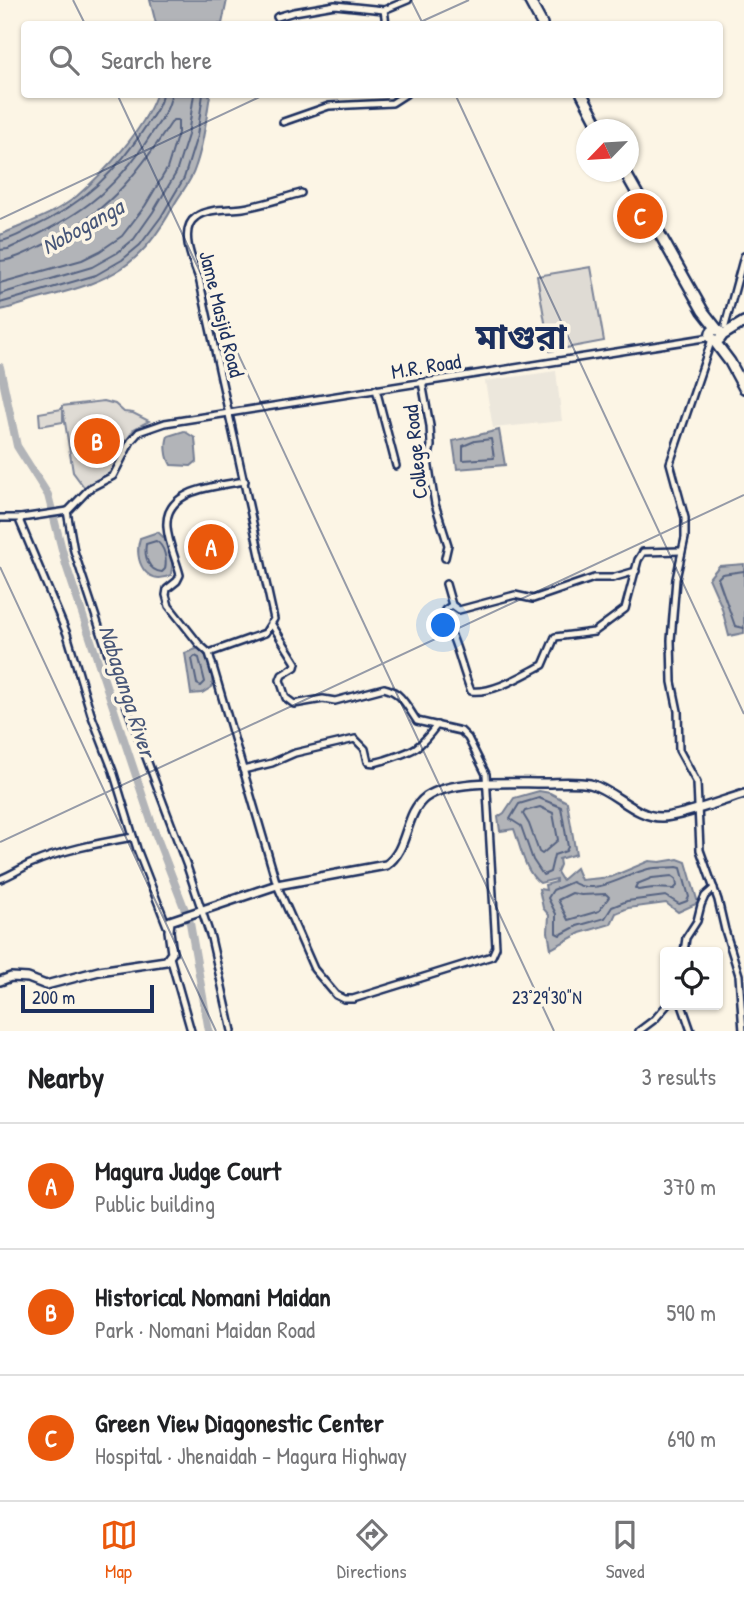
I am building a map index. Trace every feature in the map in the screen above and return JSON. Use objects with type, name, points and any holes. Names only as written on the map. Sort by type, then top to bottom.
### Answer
[{"type":"highway","points":[[529,0],[540,21]]},
{"type":"highway","points":[[584,98],[595,119]]},
{"type":"highway","points":[[631,182],[717,334],[744,388]]},
{"type":"highway","points":[[717,334],[743,322]]},
{"type":"main road","points":[[0,981],[20,977],[41,984],[52,984],[99,971],[166,961],[172,948],[170,921],[276,885],[386,865],[394,860],[411,820],[425,798],[443,790],[487,783],[588,784],[612,794],[640,811],[662,817],[744,794]]},
{"type":"street","points":[[278,17],[335,5],[384,10],[408,0]]},
{"type":"street","points":[[384,10],[386,21]]},
{"type":"street","points":[[283,122],[329,106],[392,103],[399,98]]},
{"type":"street","name":"Jame Masjid Road","points":[[271,623],[274,619],[271,598],[245,481],[199,278],[188,253],[190,224],[202,214],[244,208],[301,193]]},
{"type":"street","points":[[743,1031],[739,975],[700,850],[697,783],[679,750],[671,640],[676,579],[685,538],[685,519],[670,463],[744,256]]},
{"type":"street","name":"M.R. Road","points":[[67,511],[90,488],[113,476],[131,441],[139,432],[165,423],[717,334]]},
{"type":"street","name":"College Road","points":[[422,382],[430,426],[429,471],[435,504],[448,545],[445,558]]},
{"type":"street","points":[[376,389],[396,466]]},
{"type":"street","points":[[209,653],[265,633],[271,623],[296,663],[280,680],[286,698],[295,704],[323,699],[335,701],[384,688],[393,690],[403,698],[417,721],[461,731],[468,738],[486,774],[487,783],[496,947],[492,956],[353,999],[336,995],[314,969],[276,885],[209,653],[199,644],[167,601],[167,589],[180,575],[167,526],[173,505],[186,494],[245,481]]},
{"type":"street","points":[[0,518],[67,511],[72,542],[115,674],[187,866],[198,911],[211,938],[232,1031]]},
{"type":"street","points":[[24,517],[20,522],[67,634],[133,837],[169,931]]},
{"type":"street","points":[[453,604],[445,610],[444,619],[453,633],[455,647],[471,691],[478,691],[500,685],[543,665],[555,637],[594,632],[619,615],[625,609],[639,556],[643,552],[681,551]]},
{"type":"street","points":[[446,584],[453,604],[459,610],[515,596],[533,599],[594,578],[612,578],[636,571]]},
{"type":"street","points":[[243,770],[279,761],[295,753],[355,739],[362,745],[368,762],[376,763],[412,752],[437,725]]},
{"type":"street","points":[[0,878],[30,864],[62,854],[133,837]]},
{"type":"street","points":[[685,947],[686,938],[697,921],[705,896],[714,888]]},
{"type":"street","points":[[170,957],[191,1031]]},
{"type":"street","points":[[639,1031],[663,1010]]},
{"type":"street","points":[[684,1010],[691,1031]]},
{"type":"shaded area","points":[[591,267],[604,341],[550,351],[537,276]]},
{"type":"shaded area","points":[[556,371],[562,421],[493,428],[485,381]]},
{"type":"shaded area","points":[[104,401],[149,421],[134,429],[109,474],[84,487],[73,472],[63,410],[63,422],[40,426],[39,413],[62,409],[62,406]]},
{"type":"water","points":[[150,0],[227,0],[223,21],[155,21]]},
{"type":"water","name":"Noboganga","points":[[155,98],[210,98],[203,141],[193,173],[150,243],[123,268],[107,277],[69,291],[0,310],[0,235],[50,213],[77,196],[122,150]]},
{"type":"water","points":[[499,430],[505,465],[457,469],[453,441]]},
{"type":"water","points":[[184,431],[195,438],[197,461],[191,466],[171,465],[166,450],[168,436]]},
{"type":"water","points":[[158,532],[169,546],[172,557],[171,575],[162,578],[148,574],[138,555],[140,538]]},
{"type":"water","points":[[744,564],[744,633],[729,636],[721,605],[709,578],[719,566]]},
{"type":"water","points":[[199,648],[210,665],[212,687],[202,693],[191,694],[185,653]]},
{"type":"water","points":[[539,791],[550,793],[567,802],[576,854],[559,859],[557,872],[562,880],[576,868],[581,880],[611,877],[649,861],[678,859],[686,862],[698,903],[678,912],[666,903],[628,908],[616,913],[611,924],[580,933],[551,949],[549,915],[543,908],[539,889],[546,890],[545,885],[556,882],[556,879],[540,883],[530,873],[514,829],[500,831],[498,817],[514,798]]},
{"type":"waterway","name":"Nabaganga River","points":[[0,367],[17,446],[48,495],[66,565],[154,830],[190,923],[209,1031]]},
{"type":"place","name":"Green View Diagonestic Center","points":[[640,216]]},
{"type":"place","name":"Historical Nomani Maidan","points":[[97,441]]},
{"type":"place","name":"Magura Judge Court","points":[[211,547]]},
{"type":"district","name":"মাগুরা","points":[[521,336]]}]
